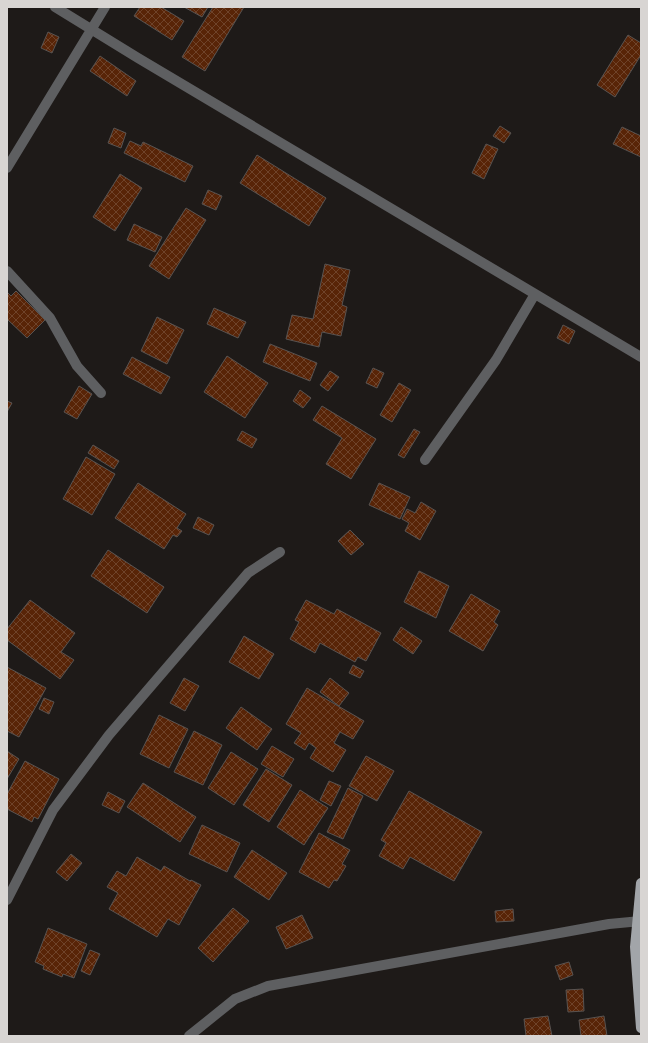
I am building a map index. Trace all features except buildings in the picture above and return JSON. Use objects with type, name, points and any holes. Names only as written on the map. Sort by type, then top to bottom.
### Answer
[{"type":"main road","points":[[641,883],[639,921],[635,947],[641,1028]]},
{"type":"street","points":[[55,7],[641,357]]},
{"type":"street","points":[[7,168],[105,7]]},
{"type":"street","points":[[7,271],[50,318],[77,366],[101,393]]},
{"type":"street","points":[[426,460],[496,360],[535,294]]},
{"type":"street","points":[[7,900],[53,810],[109,735],[248,574],[280,552]]},
{"type":"street","points":[[189,1036],[235,999],[268,986],[609,924],[639,921]]}]
